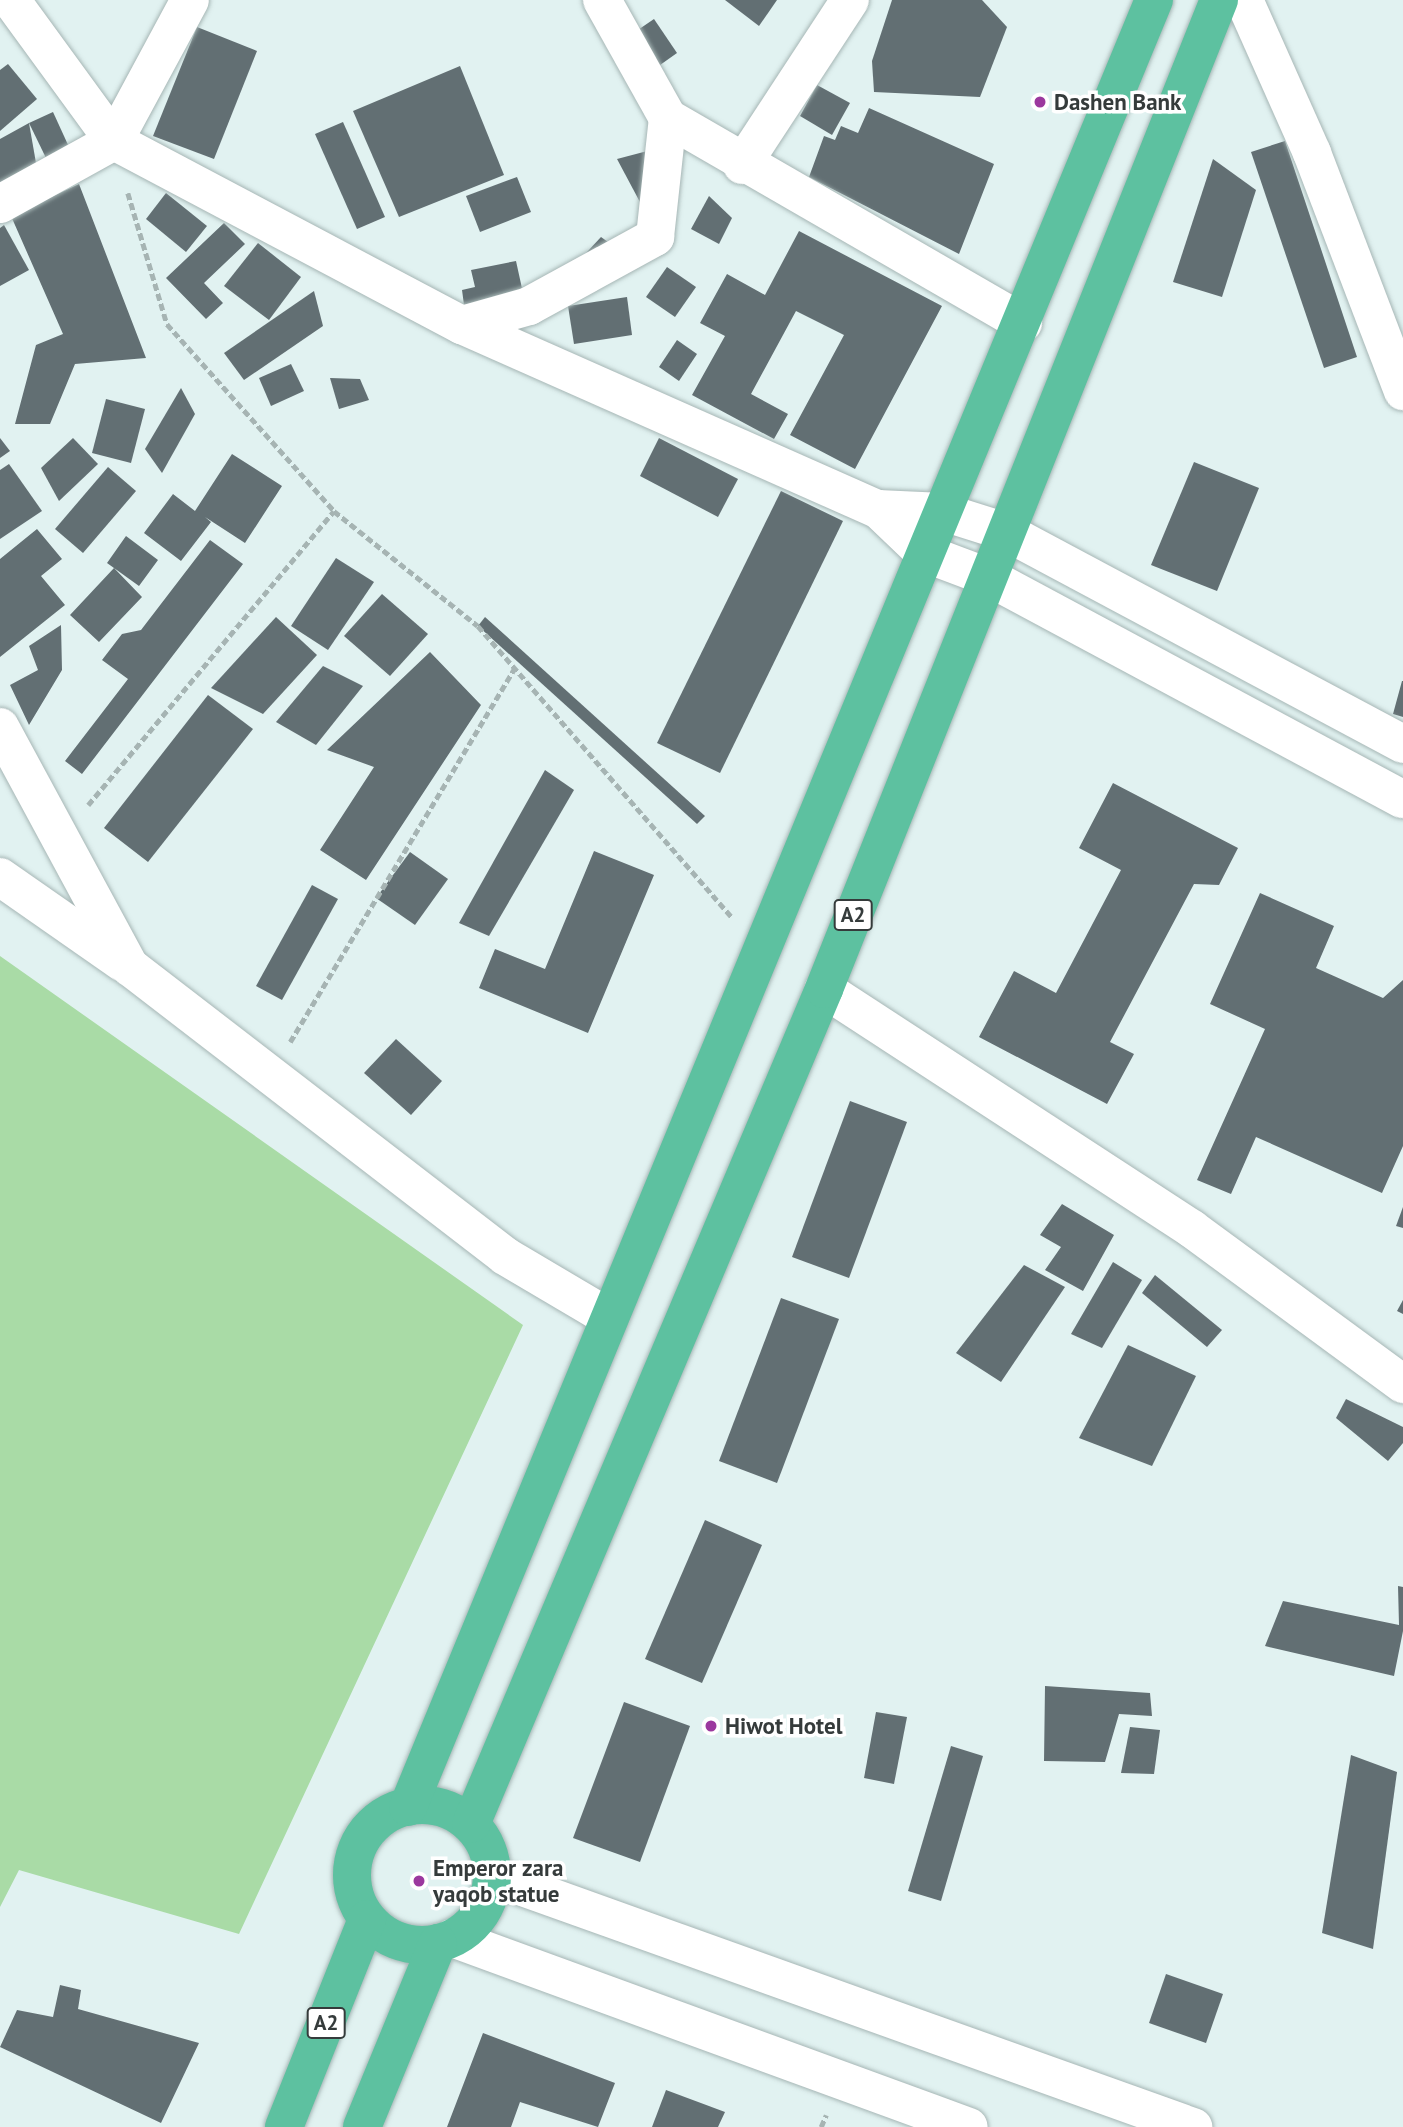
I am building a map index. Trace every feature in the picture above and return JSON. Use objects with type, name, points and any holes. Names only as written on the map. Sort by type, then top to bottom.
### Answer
[{"type":"highway","points":[[408,1807],[608,1317],[765,954],[904,617],[924,554],[1023,323],[1154,0]]},
{"type":"highway","name":"A2","points":[[471,1824],[824,989],[1219,0]]},
{"type":"highway","points":[[362,2127],[445,1941],[481,1913],[492,1875],[490,1857],[471,1824],[431,1805],[408,1807],[386,1815],[356,1852],[355,1898],[367,1919],[399,1942],[445,1941]]},
{"type":"highway","name":"A2","points":[[284,2127],[367,1919]]},
{"type":"street","points":[[11,0],[114,141],[462,325],[878,509],[924,554],[990,578],[1403,799]]},
{"type":"street","points":[[0,204],[114,141],[190,0]]},
{"type":"street","points":[[602,0],[668,118],[742,165],[1023,323]]},
{"type":"street","points":[[742,165],[850,0]]},
{"type":"street","points":[[1244,0],[1312,153],[1403,391]]},
{"type":"street","points":[[462,325],[529,306],[655,237],[668,118]]},
{"type":"street","points":[[878,509],[943,512],[1006,532],[1403,744]]},
{"type":"street","points":[[0,727],[130,967]]},
{"type":"street","points":[[0,877],[130,967],[505,1256],[608,1317]]},
{"type":"street","points":[[824,989],[1192,1229],[1403,1384]]},
{"type":"street","points":[[492,1875],[1193,2127]]},
{"type":"street","points":[[445,1941],[969,2127]]},
{"type":"path","points":[[114,141],[166,324],[334,511],[478,626],[765,954]]},
{"type":"path","points":[[60,838],[334,511]]},
{"type":"path","points":[[271,1075],[514,668]]},
{"type":"green space","points":[[0,956],[523,1325],[239,1934],[19,1870],[0,1907]]},
{"type":"building","points":[[725,0],[777,0],[759,26]]},
{"type":"building","points":[[892,0],[982,0],[1007,27],[980,97],[874,92],[872,61]]},
{"type":"building","points":[[654,19],[677,53],[653,70],[629,36]]},
{"type":"building","points":[[197,27],[257,51],[214,159],[153,136]]},
{"type":"building","points":[[8,64],[37,99],[0,131],[0,70]]},
{"type":"building","points":[[460,66],[504,175],[399,217],[353,111]]},
{"type":"building","points":[[817,85],[850,103],[832,135],[800,116]]},
{"type":"building","points":[[869,108],[994,164],[959,254],[809,177],[824,136],[835,140],[841,126],[858,133]]},
{"type":"building","points":[[53,112],[69,147],[46,158],[29,123]]},
{"type":"building","points":[[343,122],[385,217],[357,229],[315,134]]},
{"type":"building","points":[[29,123],[36,163],[0,184],[0,139]]},
{"type":"building","points":[[1285,141],[1357,357],[1324,368],[1251,152]]},
{"type":"building","points":[[655,149],[641,204],[617,159]]},
{"type":"building","points":[[1213,159],[1256,190],[1222,297],[1173,282]]},
{"type":"building","points":[[517,177],[531,212],[480,232],[466,196]]},
{"type":"building","points":[[79,184],[146,358],[75,364],[50,424],[15,424],[36,345],[63,334],[11,216]]},
{"type":"building","points":[[166,193],[207,226],[186,252],[146,219]]},
{"type":"building","points":[[709,196],[732,218],[719,244],[691,229]]},
{"type":"building","points":[[224,223],[245,244],[204,283],[223,303],[206,319],[166,278]]},
{"type":"building","points":[[4,225],[29,270],[0,286],[0,228]]},
{"type":"building","points":[[799,231],[942,306],[855,469],[790,435],[844,335],[796,311],[751,394],[788,414],[774,439],[692,395],[725,336],[700,323],[727,274],[765,295]]},
{"type":"building","points":[[601,237],[615,247],[563,278]]},
{"type":"building","points":[[258,243],[301,277],[269,320],[224,286]]},
{"type":"building","points":[[516,261],[523,293],[464,305],[462,290],[475,287],[471,270]]},
{"type":"building","points":[[667,267],[696,287],[675,317],[646,297]]},
{"type":"building","points":[[314,291],[323,326],[244,380],[224,353]]},
{"type":"building","points":[[627,297],[632,335],[574,344],[568,306]]},
{"type":"building","points":[[677,340],[697,354],[679,381],[659,367]]},
{"type":"building","points":[[291,364],[304,391],[271,406],[259,378]]},
{"type":"building","points":[[330,378],[360,379],[369,400],[339,409]]},
{"type":"building","points":[[181,388],[195,414],[162,473],[145,449]]},
{"type":"building","points":[[106,399],[145,409],[131,463],[92,453]]},
{"type":"building","points":[[0,438],[10,451],[0,458]]},
{"type":"building","points":[[73,438],[98,464],[59,501],[41,468]]},
{"type":"building","points":[[659,438],[738,479],[718,517],[640,476]]},
{"type":"building","points":[[232,454],[282,486],[245,543],[205,517],[211,522],[181,561],[144,533],[173,494],[195,511]]},
{"type":"building","points":[[1194,462],[1259,488],[1217,591],[1151,565]]},
{"type":"building","points":[[9,464],[42,511],[0,539],[0,470]]},
{"type":"building","points":[[108,467],[136,491],[83,553],[55,529]]},
{"type":"building","points":[[781,491],[843,521],[720,773],[657,743]]},
{"type":"building","points":[[37,529],[62,559],[41,576],[65,605],[0,657],[0,559]]},
{"type":"building","points":[[126,536],[158,560],[139,586],[107,563]]},
{"type":"building","points":[[210,540],[243,564],[82,774],[65,761],[128,679],[102,660],[122,634],[141,630]]},
{"type":"building","points":[[336,558],[374,582],[328,650],[291,626]]},
{"type":"building","points":[[114,568],[142,597],[99,642],[70,615]]},
{"type":"building","points":[[382,594],[428,634],[390,676],[344,636]]},
{"type":"building","points":[[276,617],[317,655],[263,714],[211,688]]},
{"type":"building","points":[[485,617],[705,816],[697,824],[478,626]]},
{"type":"building","points":[[61,625],[62,670],[29,725],[10,685],[38,670],[29,646]]},
{"type":"building","points":[[430,652],[481,705],[366,880],[320,850],[374,767],[327,750]]},
{"type":"building","points":[[323,666],[363,686],[316,745],[276,722]]},
{"type":"building","points":[[1403,681],[1403,717],[1393,714]]},
{"type":"building","points":[[208,695],[253,729],[148,862],[104,828]]},
{"type":"building","points":[[545,770],[574,790],[489,936],[459,923]]},
{"type":"building","points":[[1113,783],[1238,848],[1219,885],[1194,884],[1110,1042],[1134,1054],[1107,1104],[979,1037],[1014,971],[1056,993],[1121,870],[1079,848]]},
{"type":"building","points":[[594,851],[654,875],[588,1033],[479,988],[495,949],[545,969]]},
{"type":"building","points":[[410,852],[448,879],[415,925],[376,898]]},
{"type":"building","points":[[312,885],[338,899],[282,1000],[256,986]]},
{"type":"building","points":[[1260,893],[1334,926],[1316,968],[1383,998],[1403,980],[1403,1146],[1382,1193],[1256,1137],[1231,1194],[1197,1180],[1265,1029],[1210,1004]]},
{"type":"building","points":[[396,1039],[442,1081],[411,1115],[364,1073]]},
{"type":"building","points":[[850,1101],[907,1122],[849,1278],[792,1257]]},
{"type":"building","points":[[1062,1204],[1114,1235],[1083,1291],[1045,1270],[1061,1247],[1040,1235]]},
{"type":"building","points":[[1403,1207],[1403,1228],[1396,1226]]},
{"type":"building","points":[[1113,1262],[1142,1280],[1102,1348],[1071,1334]]},
{"type":"building","points":[[1024,1265],[1065,1287],[1001,1382],[956,1353]]},
{"type":"building","points":[[1155,1275],[1222,1330],[1207,1347],[1142,1293]]},
{"type":"building","points":[[781,1298],[839,1319],[777,1483],[719,1461]]},
{"type":"building","points":[[1403,1300],[1403,1314],[1397,1311]]},
{"type":"building","points":[[1128,1345],[1196,1376],[1152,1466],[1079,1438]]},
{"type":"building","points":[[1346,1399],[1403,1427],[1403,1443],[1388,1461],[1336,1418]]},
{"type":"building","points":[[705,1520],[762,1545],[702,1683],[645,1659]]},
{"type":"building","points":[[1398,1586],[1403,1587],[1403,1631],[1394,1676],[1265,1646],[1283,1601],[1399,1625]]},
{"type":"building","points":[[1045,1686],[1150,1693],[1152,1716],[1119,1714],[1105,1762],[1044,1761]]},
{"type":"building","points":[[624,1702],[690,1726],[640,1862],[573,1838]]},
{"type":"building","points":[[876,1712],[907,1717],[894,1784],[864,1778]]},
{"type":"building","points":[[1130,1727],[1160,1730],[1154,1774],[1121,1773]]},
{"type":"building","points":[[951,1746],[983,1756],[941,1901],[908,1891]]},
{"type":"building","points":[[1351,1755],[1397,1772],[1373,1949],[1322,1933]]},
{"type":"building","points":[[1166,1974],[1223,1994],[1206,2043],[1149,2023]]},
{"type":"building","points":[[60,1985],[81,1990],[78,2009],[199,2043],[161,2123],[0,2047],[17,2010],[53,2017]]},
{"type":"building","points":[[483,2033],[615,2083],[598,2127],[520,2102],[511,2127],[447,2127]]},
{"type":"building","points":[[666,2090],[725,2112],[718,2127],[652,2127]]},
{"type":"place","name":"Dashen Bank","points":[[1040,102]]},
{"type":"place","name":"Hiwot Hotel","points":[[711,1726]]},
{"type":"place","name":"Emperor zara yaqob statue","points":[[419,1881]]}]
